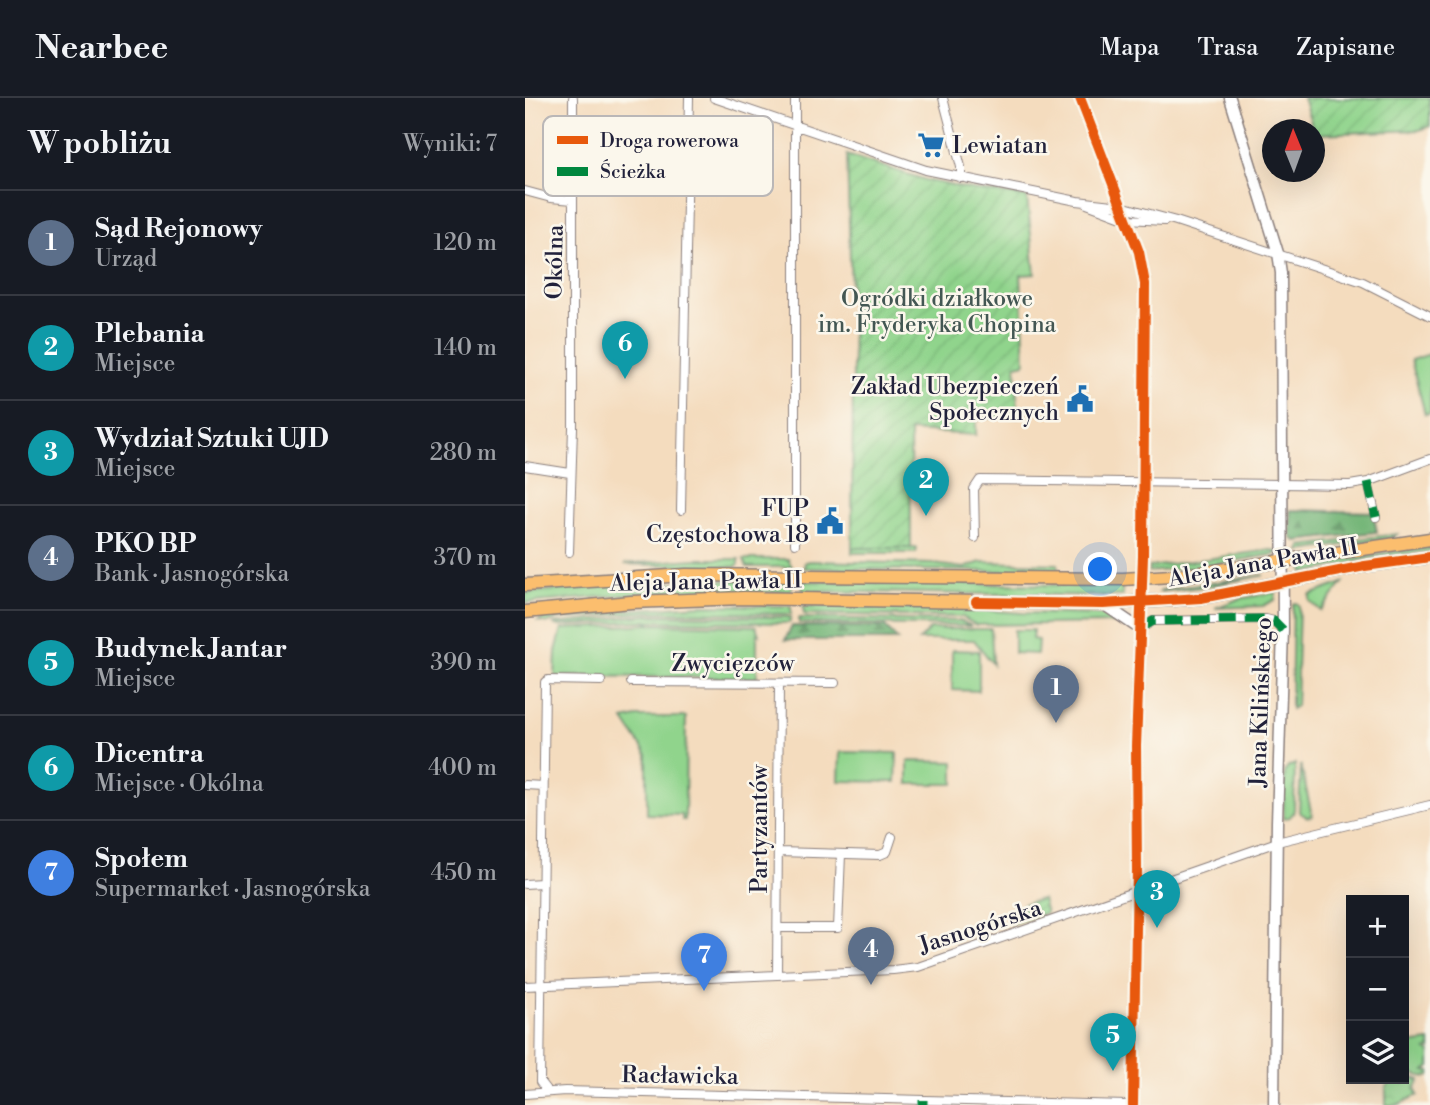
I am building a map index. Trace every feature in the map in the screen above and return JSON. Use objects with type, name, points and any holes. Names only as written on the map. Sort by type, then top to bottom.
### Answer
[{"type":"main road","name":"Aleja Jana Pawła II","points":[[525,585],[686,575],[1142,578],[1187,575],[1430,539]]},
{"type":"main road","name":"Aleja Jana Pawła II","points":[[525,612],[631,602],[730,599],[1103,604],[1141,602],[1201,598],[1365,566],[1430,557]]},
{"type":"street","name":"Okólna","points":[[573,98],[573,116]]},
{"type":"street","points":[[689,98],[689,116]]},
{"type":"street","points":[[714,98],[764,116]]},
{"type":"street","points":[[795,98],[795,544]]},
{"type":"street","points":[[943,98],[961,167],[961,178]]},
{"type":"street","points":[[1080,98],[1139,252],[1145,284],[1142,578],[1136,746],[1137,892],[1133,1105]]},
{"type":"street","name":"Jana Kilińskiego","points":[[1230,98],[1278,253],[1281,273],[1283,630],[1274,1105]]},
{"type":"street","points":[[773,119],[926,170],[1077,201],[1121,206],[1175,221],[1363,282],[1430,316]]},
{"type":"street","points":[[525,191],[543,196]]},
{"type":"street","points":[[544,196],[573,200]]},
{"type":"street","name":"Okólna","points":[[569,552],[573,196]]},
{"type":"street","points":[[681,510],[687,196]]},
{"type":"street","points":[[1077,201],[1127,219],[1175,221]]},
{"type":"street","points":[[975,538],[974,489],[980,480],[1350,485],[1368,482],[1430,459]]},
{"type":"street","points":[[525,466],[570,473]]},
{"type":"street","points":[[1368,482],[1376,517]]},
{"type":"street","points":[[1103,604],[1140,629]]},
{"type":"street","points":[[1140,629],[1153,621],[1266,619],[1274,621],[1283,630]]},
{"type":"street","points":[[547,1091],[540,1083],[544,682],[601,681]]},
{"type":"street","name":"Zwycięzców","points":[[631,682],[835,683]]},
{"type":"street","name":"Partyzantów","points":[[777,975],[779,683]]},
{"type":"street","points":[[525,785],[543,786]]},
{"type":"street","name":"Jasnogórska","points":[[525,986],[918,967],[1277,842],[1430,805]]},
{"type":"street","points":[[779,852],[884,853],[892,837]]},
{"type":"street","points":[[778,928],[838,928],[841,854]]},
{"type":"street","points":[[525,884],[542,883]]},
{"type":"street","name":"Racławicka","points":[[525,1094],[547,1091],[1127,1105]]},
{"type":"green space","points":[[1303,98],[1430,98],[1430,126],[1420,130],[1325,134],[1325,119],[1310,119]]},
{"type":"green space","name":"Ogródki działkowe im. Fryderyka Chopina","points":[[847,155],[926,180],[1027,197],[1035,274],[1021,275],[1025,363],[1016,365],[1018,417],[980,418],[976,423],[976,435],[910,431],[911,548],[852,548],[853,362]]},
{"type":"green space","points":[[1430,354],[1430,413],[1425,414],[1411,360]]},
{"type":"green space","points":[[1290,510],[1373,512],[1377,532],[1296,541],[1291,538]]},
{"type":"green space","points":[[1397,534],[1393,538],[1300,551],[1301,546]]},
{"type":"green space","points":[[1430,546],[1430,551],[1378,557],[1304,573],[1302,565]]},
{"type":"green space","points":[[852,548],[917,548],[916,553],[852,553]]},
{"type":"green space","points":[[1277,551],[1276,554],[1149,572],[1149,567]]},
{"type":"green space","points":[[739,559],[739,564],[735,567],[624,564]]},
{"type":"green space","points":[[744,559],[788,559],[792,567],[747,567]]},
{"type":"green space","points":[[805,562],[934,564],[964,568],[981,562],[1058,564],[1058,569],[1040,572],[804,568]]},
{"type":"green space","points":[[1264,575],[1210,586],[1160,592],[1162,590]]},
{"type":"green space","points":[[734,580],[791,581],[791,591],[624,595],[525,603],[525,593],[592,586]]},
{"type":"green space","points":[[802,581],[1121,586],[1123,596],[803,591]]},
{"type":"green space","points":[[1343,583],[1321,611],[1310,601],[1310,595]]},
{"type":"green space","points":[[1276,592],[1275,600],[1263,606],[1215,608],[1239,599]]},
{"type":"green space","points":[[1293,604],[1299,605],[1296,706],[1291,709]]},
{"type":"green space","points":[[702,605],[791,606],[791,614],[650,612],[557,619],[549,623],[538,621],[547,615]]},
{"type":"green space","points":[[803,606],[972,609],[1101,615],[1120,621],[976,625],[962,617],[804,614]]},
{"type":"green space","points":[[648,615],[791,617],[790,622],[786,623],[640,621],[559,626],[553,624]]},
{"type":"green space","points":[[799,618],[961,621],[971,626],[799,623]]},
{"type":"green space","points":[[650,624],[756,626],[759,635],[757,678],[555,676],[556,651],[562,629]]},
{"type":"green space","points":[[792,626],[885,627],[898,640],[785,640]]},
{"type":"green space","points":[[930,629],[991,629],[993,664],[974,640],[919,640]]},
{"type":"green space","points":[[1014,630],[1033,630],[1032,639],[1038,640],[1037,654],[1014,653]]},
{"type":"green space","points":[[952,650],[979,651],[979,691],[952,690]]},
{"type":"green space","points":[[637,717],[686,717],[685,820],[682,820],[682,815],[647,814],[647,755],[624,720]]},
{"type":"green space","points":[[840,752],[897,753],[896,782],[839,781]]},
{"type":"green space","points":[[908,761],[954,762],[954,784],[908,784]]},
{"type":"green space","points":[[1295,764],[1294,812],[1283,819],[1285,772]]},
{"type":"green space","points":[[1301,765],[1312,816],[1307,817],[1299,812]]},
{"type":"green space","points":[[1042,899],[1046,913],[1010,924],[1007,915],[1024,910],[1023,904]]},
{"type":"green space","points":[[1430,1041],[1430,1049],[1427,1050],[1430,1052],[1430,1067],[1425,1071],[1430,1072],[1430,1076],[1409,1072],[1409,1044]]},
{"type":"green space","points":[[1409,1077],[1420,1080],[1415,1089],[1418,1095],[1397,1105],[1386,1105],[1386,1087],[1389,1084],[1409,1084]]},
{"type":"marked path","points":[[1368,482],[1376,517]]},
{"type":"marked path","points":[[1140,629],[1153,621],[1266,619],[1274,621],[1283,630]]},
{"type":"marked path","points":[[923,1100],[923,1105]]},
{"type":"cycle path","points":[[1080,98],[1139,252],[1145,284],[1143,556],[1136,746],[1133,1105]]},
{"type":"cycle path","points":[[976,602],[1103,604],[1201,598],[1365,566],[1430,557]]},
{"type":"place","name":"Lewiatan","points":[[931,145]]},
{"type":"place","name":"Dicentra","points":[[625,379]]},
{"type":"place","name":"Zakład Ubezpieczeń Społecznych","points":[[1080,399]]},
{"type":"place","name":"Plebania","points":[[926,516]]},
{"type":"place","name":"FUP Częstochowa 18","points":[[830,521]]},
{"type":"place","name":"Sąd Rejonowy","points":[[1056,723]]},
{"type":"place","name":"Wydział Sztuki UJD","points":[[1157,928]]},
{"type":"place","name":"PKO BP","points":[[871,985]]},
{"type":"place","name":"Społem","points":[[704,991]]},
{"type":"place","name":"Budynek Jantar","points":[[1113,1071]]}]
